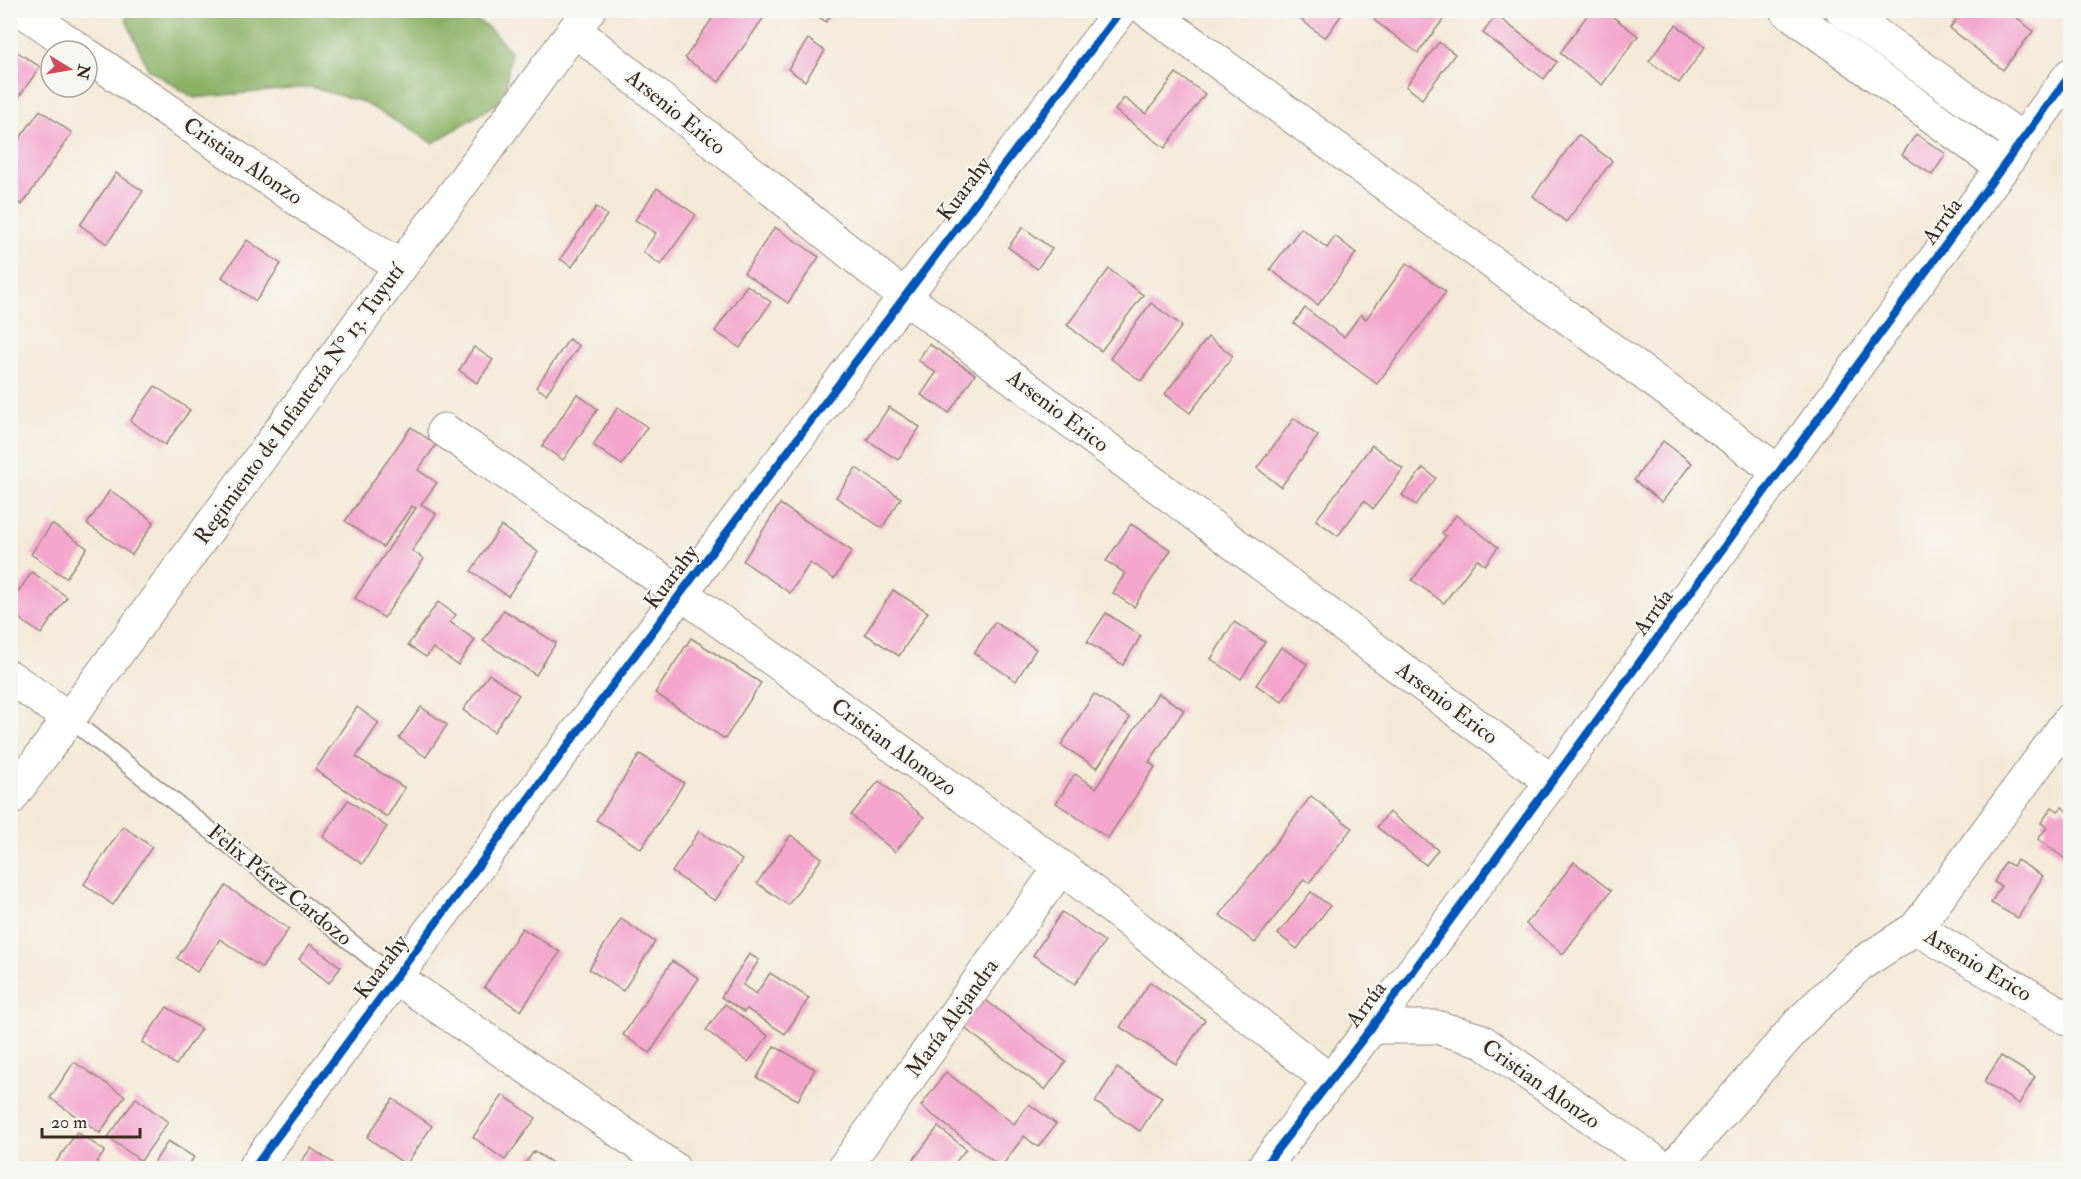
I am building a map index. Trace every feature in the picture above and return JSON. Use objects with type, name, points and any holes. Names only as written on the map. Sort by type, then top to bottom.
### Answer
[{"type":"street","points":[[22,10],[64,39]]},
{"type":"street","name":"Kuarahy","points":[[254,1168],[681,593],[1121,10]]},
{"type":"street","points":[[1147,10],[1779,472]]},
{"type":"street","points":[[1786,10],[2003,168]]},
{"type":"street","points":[[1842,10],[2023,140]]},
{"type":"street","name":"Arsenio Erico","points":[[582,20],[905,297],[1551,781]]},
{"type":"street","name":"Regimiento de Infantería N° 13. Tuyutí","points":[[10,799],[582,20]]},
{"type":"street","name":"Cristian Alonzo","points":[[99,63],[350,235],[400,266]]},
{"type":"street","name":"Arrúa","points":[[1263,1168],[1372,1027],[2070,75]]},
{"type":"street","name":"Cristian Alonozo","points":[[444,430],[681,593],[1061,867],[1330,1082]]},
{"type":"street","name":"Felix Pérez Cardozo","points":[[10,677],[70,719]]},
{"type":"street","points":[[1673,1168],[1801,1021],[1859,965],[1916,928],[2070,719]]},
{"type":"street","name":"María Alejandra","points":[[844,1168],[1061,867]]},
{"type":"street","name":"Arsenio Erico","points":[[1916,928],[2070,1020]]},
{"type":"street","name":"Felix Pérez Cardozo","points":[[395,978],[673,1168]]},
{"type":"street","name":"Cristian Alonzo","points":[[1372,1027],[1436,1028],[1480,1040],[1664,1168]]},
{"type":"lane","name":"Felix Pérez Cardozo","points":[[70,719],[395,978]]},
{"type":"green space","points":[[128,10],[462,11],[489,28],[511,52],[504,99],[433,143],[363,102],[310,87],[194,98],[148,69],[126,20]]},
{"type":"building","points":[[718,10],[769,10],[719,82],[685,58]]},
{"type":"building","points":[[809,10],[835,10],[826,22]]},
{"type":"building","points":[[1298,10],[1345,10],[1325,38],[1295,15]]},
{"type":"building","points":[[1381,10],[1445,10],[1448,13],[1418,53],[1374,20]]},
{"type":"building","points":[[1591,10],[1604,10],[1638,36],[1602,85],[1560,53]]},
{"type":"building","points":[[1963,10],[2008,10],[2033,31],[2003,70],[1950,28]]},
{"type":"building","points":[[1496,15],[1557,62],[1544,79],[1483,33]]},
{"type":"building","points":[[1676,25],[1705,47],[1679,83],[1649,61]]},
{"type":"building","points":[[808,39],[825,51],[805,81],[788,69]]},
{"type":"building","points":[[1439,42],[1455,54],[1422,99],[1406,86]]},
{"type":"building","points":[[10,47],[39,68],[16,101],[10,97]]},
{"type":"building","points":[[1176,73],[1205,94],[1165,148],[1115,110],[1124,98],[1146,114]]},
{"type":"building","points":[[40,110],[72,133],[22,205],[10,197],[10,152]]},
{"type":"building","points":[[1916,134],[1946,154],[1932,175],[1902,155]]},
{"type":"building","points":[[1578,135],[1612,161],[1566,222],[1533,196]]},
{"type":"building","points":[[116,173],[143,191],[107,244],[80,225]]},
{"type":"building","points":[[657,188],[696,215],[661,265],[643,252],[656,233],[635,220]]},
{"type":"building","points":[[596,207],[607,215],[572,267],[560,259]]},
{"type":"building","points":[[775,227],[819,257],[788,303],[744,273]]},
{"type":"building","points":[[1023,227],[1052,249],[1037,269],[1008,247]]},
{"type":"building","points":[[1301,228],[1327,248],[1335,236],[1356,253],[1318,305],[1270,269]]},
{"type":"building","points":[[247,240],[281,264],[256,301],[222,277]]},
{"type":"building","points":[[1407,263],[1446,292],[1377,384],[1294,323],[1305,308],[1344,337],[1361,314],[1366,319]]},
{"type":"building","points":[[1109,269],[1143,295],[1101,351],[1067,325]]},
{"type":"building","points":[[747,285],[771,302],[740,348],[715,331]]},
{"type":"building","points":[[1151,303],[1182,326],[1141,381],[1110,358]]},
{"type":"building","points":[[1208,337],[1233,356],[1190,413],[1165,394]]},
{"type":"building","points":[[569,339],[579,346],[546,394],[536,387]]},
{"type":"building","points":[[929,344],[975,374],[949,413],[921,395],[936,373],[918,360]]},
{"type":"building","points":[[474,347],[493,360],[477,383],[459,370]]},
{"type":"building","points":[[155,386],[190,410],[165,445],[130,421]]},
{"type":"building","points":[[577,394],[598,409],[563,460],[542,446]]},
{"type":"building","points":[[618,407],[647,427],[622,465],[593,445]]},
{"type":"building","points":[[889,407],[920,427],[898,460],[867,440]]},
{"type":"building","points":[[1294,418],[1318,436],[1281,487],[1257,468]]},
{"type":"building","points":[[411,427],[436,445],[418,470],[437,483],[421,504],[436,514],[412,551],[424,559],[384,618],[355,598],[416,508],[412,506],[383,547],[345,521]]},
{"type":"building","points":[[1663,441],[1692,463],[1662,502],[1634,480]]},
{"type":"building","points":[[1372,445],[1403,469],[1373,509],[1364,501],[1338,536],[1316,520]]},
{"type":"building","points":[[856,468],[901,498],[882,528],[836,497]]},
{"type":"building","points":[[1423,468],[1436,478],[1416,505],[1402,495]]},
{"type":"building","points":[[110,490],[154,522],[132,555],[87,524]]},
{"type":"building","points":[[780,504],[852,551],[834,579],[810,563],[790,593],[743,561]]},
{"type":"building","points":[[1456,515],[1498,547],[1485,565],[1477,559],[1444,603],[1412,580],[1446,536],[1442,533]]},
{"type":"building","points":[[52,524],[87,548],[66,578],[31,554]]},
{"type":"building","points":[[1131,524],[1171,550],[1134,607],[1113,593],[1125,573],[1106,561]]},
{"type":"building","points":[[501,526],[538,552],[508,596],[471,571]]},
{"type":"building","points":[[32,572],[67,597],[41,634],[10,612],[10,603]]},
{"type":"building","points":[[893,590],[928,612],[899,656],[865,634]]},
{"type":"building","points":[[438,602],[456,615],[450,622],[475,640],[458,665],[433,648],[426,657],[408,645]]},
{"type":"building","points":[[504,610],[556,643],[536,675],[483,641]]},
{"type":"building","points":[[1106,613],[1141,636],[1123,665],[1087,642]]},
{"type":"building","points":[[995,622],[1036,649],[1016,681],[974,653]]},
{"type":"building","points":[[1234,622],[1265,642],[1241,679],[1211,659]]},
{"type":"building","points":[[691,638],[761,683],[725,739],[655,693]]},
{"type":"building","points":[[1281,647],[1307,664],[1282,702],[1256,685]]},
{"type":"building","points":[[489,674],[519,695],[494,732],[463,710]]},
{"type":"building","points":[[1158,693],[1184,710],[1149,762],[1155,767],[1108,838],[1056,803],[1075,774],[1096,788]]},
{"type":"building","points":[[1094,694],[1130,718],[1097,768],[1061,745]]},
{"type":"building","points":[[357,707],[379,723],[356,757],[405,788],[387,817],[315,770]]},
{"type":"building","points":[[421,707],[447,725],[426,757],[399,738]]},
{"type":"building","points":[[640,754],[684,783],[641,849],[596,820]]},
{"type":"building","points":[[879,781],[924,817],[895,852],[851,815]]},
{"type":"building","points":[[1311,796],[1352,828],[1309,883],[1304,879],[1255,943],[1220,915]]},
{"type":"building","points":[[348,800],[387,827],[362,864],[323,837]]},
{"type":"building","points":[[2052,807],[2058,811],[2062,807],[2070,814],[2070,849],[2064,858],[2038,839],[2047,827],[2041,823]]},
{"type":"building","points":[[1389,812],[1438,850],[1426,865],[1377,827]]},
{"type":"building","points":[[123,826],[152,847],[113,905],[84,884]]},
{"type":"building","points":[[699,831],[742,860],[715,901],[672,872]]},
{"type":"building","points":[[791,835],[822,858],[788,905],[757,883]]},
{"type":"building","points":[[2017,860],[2043,876],[2018,918],[1991,903],[2001,886],[1994,882],[2005,862],[2013,866]]},
{"type":"building","points":[[1574,862],[1611,891],[1563,954],[1526,924]]},
{"type":"building","points":[[226,886],[289,929],[262,968],[220,939],[197,972],[177,958]]},
{"type":"building","points":[[1311,892],[1330,906],[1297,949],[1278,934]]},
{"type":"building","points":[[1062,912],[1105,942],[1075,984],[1033,955]]},
{"type":"building","points":[[621,919],[655,942],[623,991],[589,969]]},
{"type":"building","points":[[522,928],[560,952],[521,1011],[484,987]]},
{"type":"building","points":[[310,944],[341,967],[329,983],[299,959]]},
{"type":"building","points":[[749,954],[759,960],[743,985],[756,994],[770,973],[809,998],[785,1034],[747,1009],[744,1012],[721,997]]},
{"type":"building","points":[[672,961],[699,978],[650,1053],[623,1035]]},
{"type":"building","points":[[1150,982],[1205,1020],[1176,1064],[1120,1027]]},
{"type":"building","points":[[983,998],[1066,1062],[1045,1090],[962,1026]]},
{"type":"building","points":[[725,1004],[768,1036],[748,1062],[706,1030]]},
{"type":"building","points":[[167,1007],[201,1029],[176,1065],[142,1042]]},
{"type":"building","points":[[774,1046],[815,1069],[798,1100],[757,1078]]},
{"type":"building","points":[[2001,1056],[2035,1077],[2019,1104],[1984,1082]]},
{"type":"building","points":[[74,1062],[125,1096],[100,1133],[50,1098]]},
{"type":"building","points":[[1117,1068],[1162,1097],[1140,1131],[1095,1102]]},
{"type":"building","points":[[946,1072],[1014,1124],[1029,1104],[1056,1124],[1038,1147],[1024,1136],[1001,1167],[921,1106]]},
{"type":"building","points":[[503,1095],[536,1118],[505,1160],[473,1137]]},
{"type":"building","points":[[136,1098],[168,1122],[141,1161],[108,1137]]},
{"type":"building","points":[[393,1099],[432,1126],[406,1165],[367,1137]]},
{"type":"building","points":[[938,1127],[966,1149],[951,1168],[925,1168],[913,1160]]},
{"type":"building","points":[[77,1132],[105,1151],[93,1168],[58,1168],[54,1165]]},
{"type":"building","points":[[168,1141],[194,1157],[187,1168],[160,1168],[153,1164]]},
{"type":"building","points":[[311,1148],[333,1163],[331,1167],[334,1168],[297,1168]]},
{"type":"building","points":[[534,1151],[560,1168],[522,1168]]},
{"type":"cycle path","points":[[254,1168],[681,593],[1121,10]]},
{"type":"cycle path","points":[[1263,1168],[1372,1027],[2070,75]]}]
